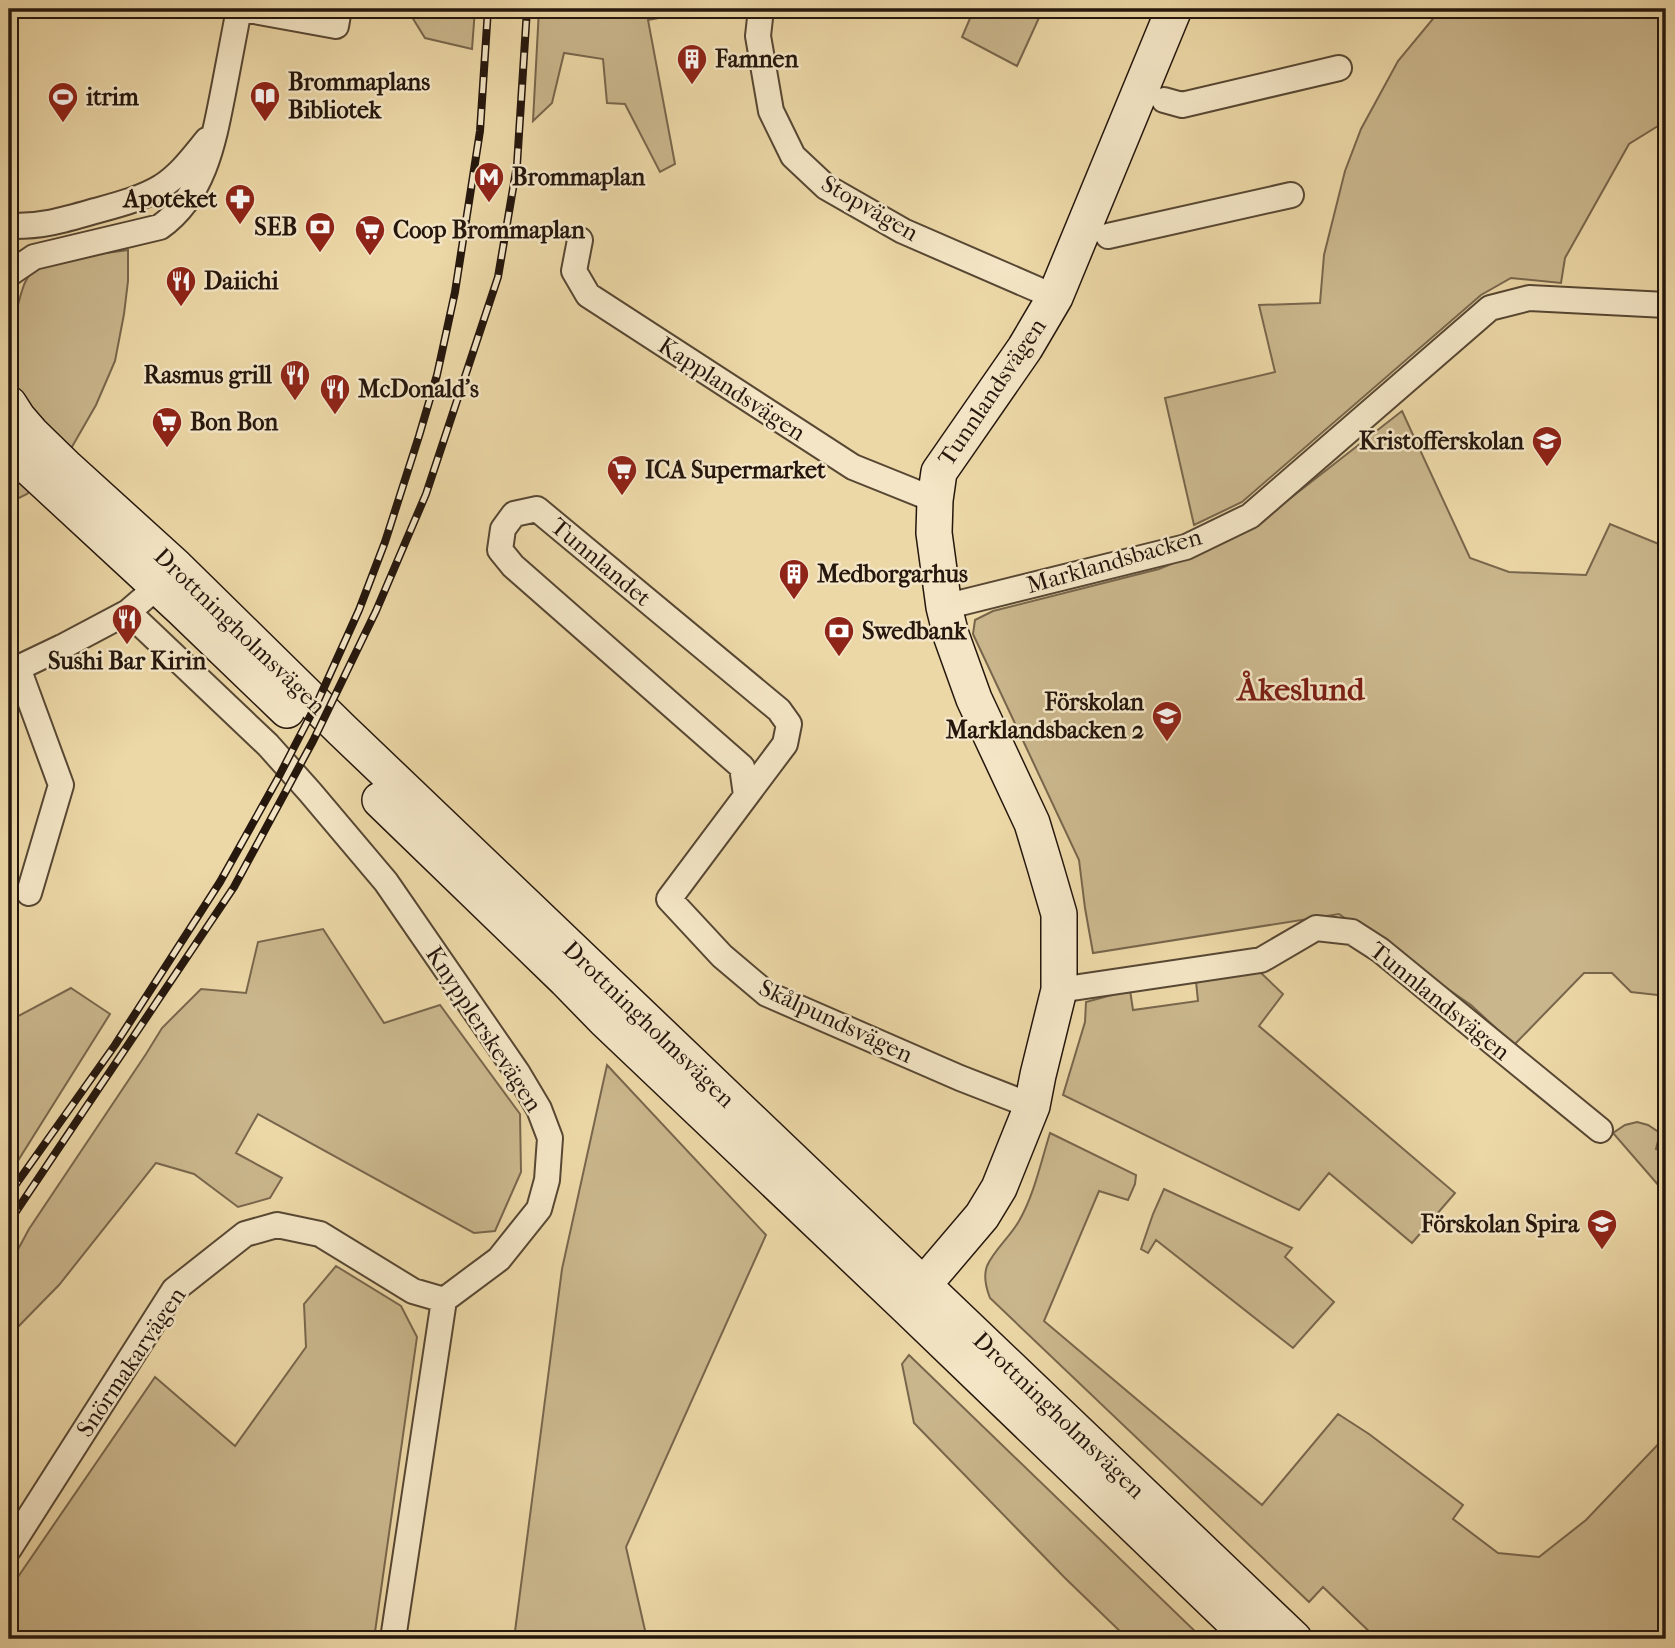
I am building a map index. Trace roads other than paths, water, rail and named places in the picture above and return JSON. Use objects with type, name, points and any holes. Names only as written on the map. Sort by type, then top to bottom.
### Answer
[{"type":"main road","name":"Tunnlandsvägen","points":[[914,1296],[982,1216],[999,1188],[1032,1106],[1059,990],[1059,914],[1045,866],[1032,823],[974,699],[944,607],[934,533],[939,472],[1025,348],[1055,297],[1174,9]]},
{"type":"main road","name":"Drottningholmsvägen","points":[[9,404],[31,433],[82,482],[166,577]]},
{"type":"main road","name":"Drottningholmsvägen","points":[[9,449],[166,577],[342,730],[914,1296],[1252,1639]]},
{"type":"main road","name":"Drottningholmsvägen","points":[[914,1296],[1294,1639]]},
{"type":"street","points":[[9,274],[34,257],[160,226],[175,216],[194,188],[209,157],[241,9],[336,26],[339,9]]},
{"type":"street","name":"Stopvägen","points":[[761,9],[758,36],[771,111],[793,156],[825,187],[904,231],[1055,297]]},
{"type":"street","points":[[1164,100],[1182,105],[1339,68]]},
{"type":"street","points":[[9,226],[47,224],[123,204],[148,194],[181,172],[216,128]]},
{"type":"street","points":[[1108,236],[1292,195]]},
{"type":"street","name":"Kapplandsvägen","points":[[580,240],[574,271],[588,295],[853,467],[935,500]]},
{"type":"street","name":"Marklandsbacken","points":[[944,607],[1186,547],[1250,516],[1490,308],[1529,298],[1666,305]]},
{"type":"street","name":"Tunnlandet","points":[[537,509],[779,710],[789,724],[785,744],[746,795],[742,767],[513,566],[499,550],[503,529],[514,514],[537,509]]},
{"type":"street","points":[[29,893],[61,785],[13,669],[128,612],[166,577]]},
{"type":"street","name":"Knypplerskevägen","points":[[128,612],[268,745],[386,882],[539,1108],[550,1138],[547,1180],[539,1209],[499,1259],[444,1300]]},
{"type":"street","name":"Skålpundsvägen","points":[[746,795],[669,899],[722,956],[767,993],[960,1078],[1032,1106]]},
{"type":"street","name":"Tunnlandsvägen","points":[[1059,990],[1261,960],[1316,928],[1352,932],[1380,950],[1600,1130]]},
{"type":"street","name":"Snörmakarvägen","points":[[9,1549],[174,1290],[245,1234],[277,1225],[320,1234],[413,1291],[444,1300]]},
{"type":"street","points":[[393,1639],[444,1300]]},
{"type":"railway","points":[[9,1194],[115,1045],[220,882],[317,703],[359,610],[385,542],[419,436],[437,375],[455,292],[480,131],[488,9]]},
{"type":"railway","points":[[9,1222],[234,887],[313,741],[376,611],[426,494],[498,277],[517,165],[527,9]]},
{"type":"place","name":"Famnen","points":[[692,86]]},
{"type":"place","name":"Brommaplans Bibliotek","points":[[265,123]]},
{"type":"place","name":"itrim","points":[[63,124]]},
{"type":"place","name":"Brommaplan","points":[[489,204]]},
{"type":"place","name":"Apoteket","points":[[240,226]]},
{"type":"place","name":"SEB","points":[[320,254]]},
{"type":"place","name":"Coop Brommaplan","points":[[370,257]]},
{"type":"place","name":"Daiichi","points":[[181,308]]},
{"type":"place","name":"Rasmus grill","points":[[295,402]]},
{"type":"place","name":"McDonald's","points":[[335,416]]},
{"type":"place","name":"Bon Bon","points":[[167,449]]},
{"type":"place","name":"Kristofferskolan","points":[[1547,468]]},
{"type":"place","name":"ICA Supermarket","points":[[622,497]]},
{"type":"place","name":"Medborgarhus","points":[[794,601]]},
{"type":"place","name":"Sushi Bar Kirin","points":[[127,646]]},
{"type":"place","name":"Swedbank","points":[[839,658]]},
{"type":"place","name":"Förskolan Marklandsbacken 2","points":[[1167,743]]},
{"type":"place","name":"Förskolan Spira","points":[[1602,1251]]},
{"type":"district","name":"Åkeslund","points":[[1301,689]]}]
